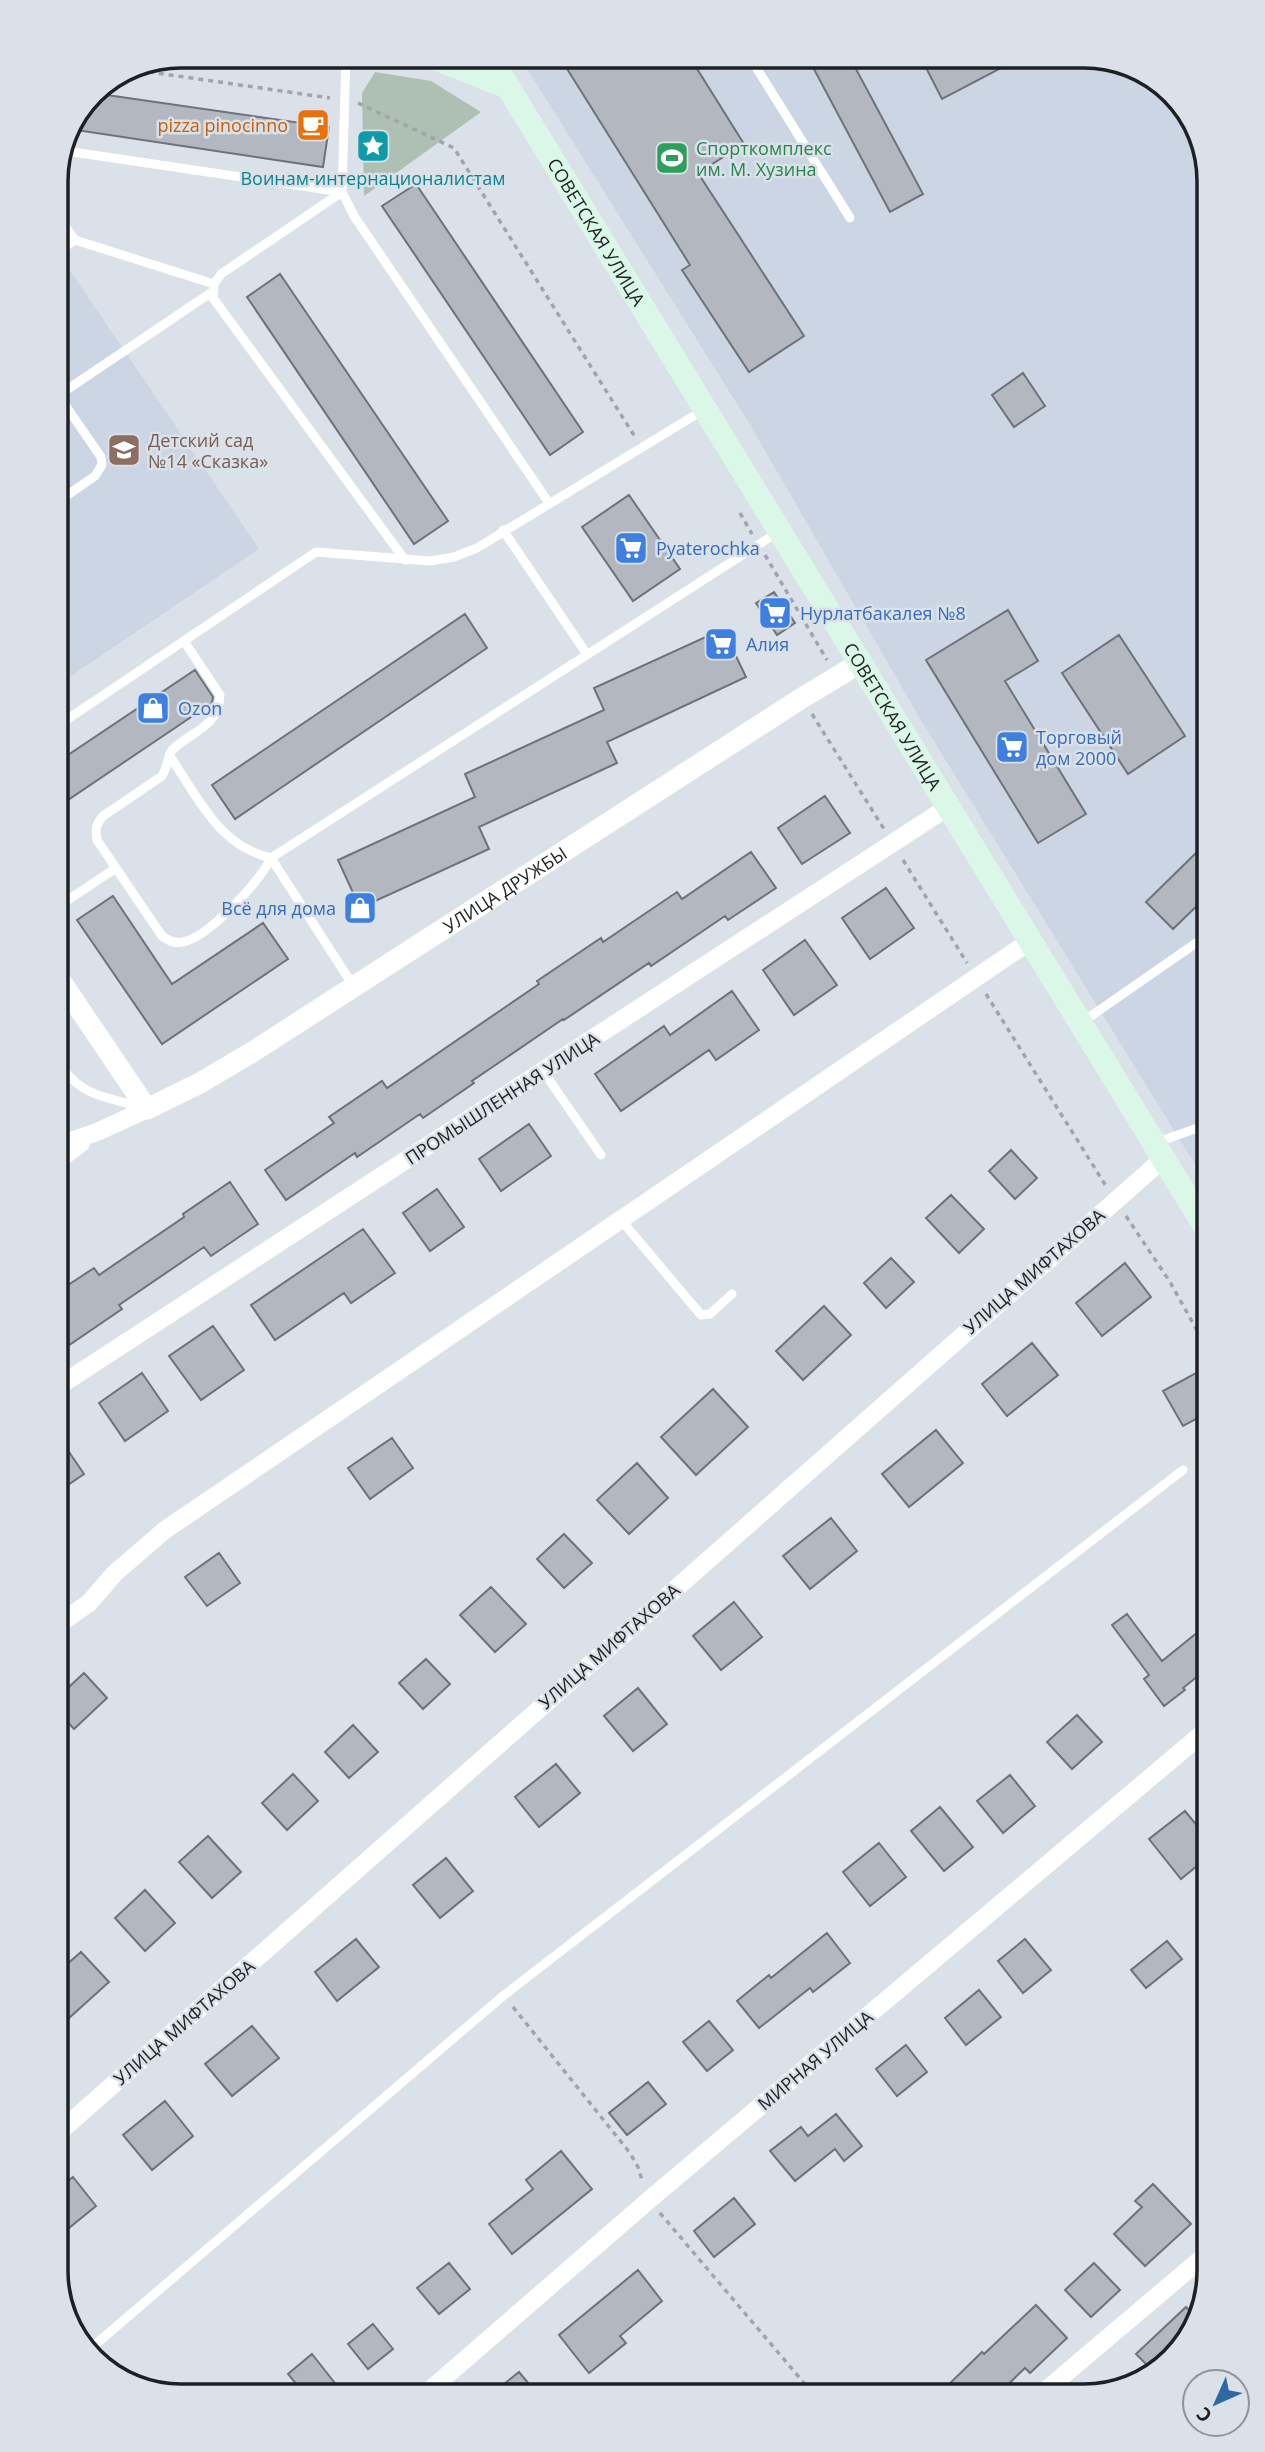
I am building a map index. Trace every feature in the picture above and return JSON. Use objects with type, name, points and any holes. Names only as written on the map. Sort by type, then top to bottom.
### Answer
[{"type":"main road","points":[[460,68],[508,87]]},
{"type":"main road","name":"СОВЕТСКАЯ УЛИЦА","points":[[496,68],[1197,1214]]},
{"type":"street","name":"УЛИЦА ДРУЖБЫ","points":[[68,1142],[147,1109],[200,1083],[254,1051],[860,663]]},
{"type":"street","name":"ПРОМЫШЛЕННАЯ УЛИЦА","points":[[68,1380],[948,807]]},
{"type":"street","points":[[68,1618],[89,1603],[115,1573],[165,1530],[1030,941]]},
{"type":"street","points":[[68,992],[147,1109]]},
{"type":"street","name":"УЛИЦА ДРУЖБЫ","points":[[68,1153],[97,1132]]},
{"type":"street","name":"УЛИЦА МИФТАХОВА","points":[[68,2124],[1115,1199],[1159,1151]]},
{"type":"street","name":"МИРНАЯ УЛИЦА","points":[[437,2384],[670,2182],[1197,1738]]},
{"type":"street","points":[[1053,2384],[1197,2262]]},
{"type":"lane","points":[[345,68],[342,192],[354,216],[549,503]]},
{"type":"lane","points":[[756,68],[850,218]]},
{"type":"lane","points":[[72,152],[342,192]]},
{"type":"lane","points":[[68,386],[213,288],[221,274],[342,192]]},
{"type":"lane","points":[[68,230],[75,240],[213,288]]},
{"type":"lane","points":[[68,245],[75,240]]},
{"type":"lane","points":[[213,288],[216,304],[405,560]]},
{"type":"lane","points":[[68,409],[101,457],[102,465],[95,477],[68,495]]},
{"type":"lane","points":[[68,719],[316,552],[430,561],[454,557],[477,548],[705,409]]},
{"type":"lane","points":[[503,530],[586,653]]},
{"type":"lane","points":[[184,641],[220,695],[220,704],[213,720],[177,745],[169,755],[162,776],[103,816],[97,823],[95,832],[97,841],[162,936],[171,942],[181,943],[190,940],[232,908],[259,878],[271,858],[779,531]]},
{"type":"lane","points":[[169,755],[220,831],[246,851],[271,858],[354,987]]},
{"type":"lane","points":[[68,900],[116,868]]},
{"type":"lane","points":[[1081,1024],[1197,942]]},
{"type":"lane","points":[[543,1072],[601,1155]]},
{"type":"lane","points":[[68,1078],[84,1090],[147,1109]]},
{"type":"lane","points":[[1159,1151],[1197,1130]]},
{"type":"lane","points":[[621,1220],[701,1315],[710,1314],[732,1294]]},
{"type":"lane","points":[[95,2344],[503,1996],[1183,1470]]},
{"type":"path","points":[[152,72],[355,102],[454,148],[642,447]]},
{"type":"path","points":[[802,698],[1115,1199],[1170,1282],[1197,1330]]},
{"type":"shaded area","points":[[527,68],[1091,68],[1120,74],[1147,87],[1169,107],[1182,125],[1195,159],[1197,181],[1197,1168],[922,722],[749,423]]},
{"type":"shaded area","name":"Детский сад №14 «Сказка»","points":[[68,270],[259,549],[68,678]]},
{"type":"green space","points":[[375,72],[431,81],[481,112],[364,196],[362,93]]},
{"type":"building","name":"Спорткомплекс им. М. Хузина","points":[[567,68],[696,68],[744,144],[698,173],[804,336],[749,372],[682,270],[690,265]]},
{"type":"building","points":[[813,68],[855,68],[923,194],[890,212]]},
{"type":"building","points":[[926,68],[1001,68],[942,99]]},
{"type":"building","points":[[108,95],[329,127],[323,167],[80,131],[92,112]]},
{"type":"building","points":[[416,184],[583,432],[550,455],[382,206]]},
{"type":"building","points":[[280,274],[448,521],[414,544],[247,297]]},
{"type":"building","points":[[1023,373],[1045,406],[1014,427],[992,395]]},
{"type":"building","points":[[629,495],[680,569],[633,601],[582,527]]},
{"type":"building","name":"Нурлатбакалея №8","points":[[774,592],[795,623],[777,635],[756,603]]},
{"type":"building","name":"Торговый дом 2000","points":[[1008,610],[1038,661],[1005,681],[1086,814],[1038,843],[926,660]]},
{"type":"building","points":[[465,614],[487,648],[235,819],[212,785]]},
{"type":"building","points":[[723,629],[746,677],[607,742],[617,763],[479,827],[489,849],[360,908],[338,860],[475,797],[465,774],[604,710],[594,688]]},
{"type":"building","points":[[1119,635],[1185,736],[1128,774],[1062,673]]},
{"type":"building","points":[[195,670],[213,697],[212,703],[68,800],[68,755]]},
{"type":"building","points":[[825,796],[850,833],[802,864],[778,828]]},
{"type":"building","points":[[751,852],[776,888],[728,920],[725,916],[651,966],[649,963],[472,1081],[474,1083],[423,1118],[420,1114],[357,1157],[355,1153],[286,1200],[265,1170],[334,1123],[329,1117],[382,1081],[387,1088],[601,938],[603,942],[677,892],[682,899]]},
{"type":"building","points":[[1197,852],[1197,906],[1173,929],[1146,902]]},
{"type":"building","points":[[886,888],[914,928],[870,959],[842,918]]},
{"type":"building","points":[[113,896],[172,984],[263,923],[288,959],[162,1044],[77,920]]},
{"type":"building","points":[[805,940],[837,985],[794,1015],[763,970]]},
{"type":"building","points":[[732,991],[759,1030],[716,1060],[709,1050],[621,1111],[595,1074],[664,1026],[670,1035]]},
{"type":"building","points":[[529,1124],[551,1156],[501,1191],[479,1159]]},
{"type":"building","points":[[1011,1150],[1037,1178],[1015,1199],[989,1171]]},
{"type":"building","points":[[230,1182],[258,1224],[211,1256],[204,1247],[119,1305],[122,1309],[68,1346],[68,1285],[94,1268],[99,1275],[184,1217],[183,1214]]},
{"type":"building","points":[[437,1189],[464,1227],[430,1251],[403,1213]]},
{"type":"building","points":[[951,1195],[984,1229],[959,1253],[926,1218]]},
{"type":"building","points":[[363,1229],[395,1273],[351,1303],[344,1293],[275,1340],[251,1305]]},
{"type":"building","points":[[891,1258],[914,1282],[886,1308],[864,1283]]},
{"type":"building","points":[[1125,1263],[1151,1297],[1102,1336],[1076,1303]]},
{"type":"building","points":[[824,1306],[851,1335],[803,1380],[776,1351]]},
{"type":"building","points":[[213,1326],[244,1370],[201,1400],[169,1356]]},
{"type":"building","points":[[1032,1343],[1058,1375],[1007,1416],[982,1384]]},
{"type":"building","points":[[142,1373],[168,1411],[125,1441],[99,1403]]},
{"type":"building","points":[[1196,1373],[1197,1418],[1183,1426],[1163,1391]]},
{"type":"building","points":[[713,1389],[748,1427],[696,1475],[661,1437]]},
{"type":"building","points":[[936,1430],[963,1463],[909,1507],[882,1474]]},
{"type":"building","points":[[392,1438],[413,1468],[370,1499],[348,1468]]},
{"type":"building","points":[[68,1451],[84,1474],[68,1485]]},
{"type":"building","points":[[637,1463],[668,1498],[629,1534],[597,1500]]},
{"type":"building","points":[[831,1518],[857,1551],[810,1589],[783,1556]]},
{"type":"building","points":[[564,1534],[592,1563],[564,1588],[537,1559]]},
{"type":"building","points":[[219,1553],[240,1583],[207,1606],[185,1577]]},
{"type":"building","points":[[491,1587],[526,1624],[495,1652],[460,1615]]},
{"type":"building","points":[[734,1602],[762,1637],[721,1670],[693,1636]]},
{"type":"building","points":[[1127,1614],[1162,1661],[1197,1633],[1197,1677],[1164,1706],[1144,1679],[1149,1675],[1112,1625]]},
{"type":"building","points":[[426,1659],[450,1684],[423,1709],[399,1683]]},
{"type":"building","points":[[84,1673],[107,1698],[74,1729],[68,1722],[68,1688]]},
{"type":"building","points":[[638,1688],[667,1724],[633,1751],[604,1716]]},
{"type":"building","points":[[1077,1715],[1102,1742],[1072,1769],[1047,1742]]},
{"type":"building","points":[[353,1725],[378,1752],[349,1778],[325,1752]]},
{"type":"building","points":[[556,1764],[580,1793],[539,1827],[515,1797]]},
{"type":"building","points":[[293,1774],[318,1801],[287,1830],[262,1803]]},
{"type":"building","points":[[1010,1775],[1035,1806],[1003,1833],[977,1801]]},
{"type":"building","points":[[940,1807],[973,1847],[944,1871],[911,1831]]},
{"type":"building","points":[[1185,1811],[1197,1826],[1197,1866],[1181,1879],[1149,1839]]},
{"type":"building","points":[[208,1836],[241,1872],[212,1898],[179,1862]]},
{"type":"building","points":[[879,1843],[906,1877],[870,1906],[843,1872]]},
{"type":"building","points":[[446,1858],[473,1891],[440,1918],[413,1885]]},
{"type":"building","points":[[145,1890],[175,1923],[145,1951],[115,1918]]},
{"type":"building","points":[[827,1933],[850,1963],[813,1992],[810,1988],[759,2028],[737,2001],[769,1975],[771,1978]]},
{"type":"building","points":[[356,1939],[379,1967],[337,2001],[315,1972]]},
{"type":"building","points":[[1025,1939],[1051,1970],[1023,1993],[998,1961]]},
{"type":"building","points":[[1167,1941],[1182,1959],[1146,1988],[1131,1970]]},
{"type":"building","points":[[81,1952],[109,1982],[69,2018],[68,2017],[68,1963]]},
{"type":"building","points":[[979,1990],[1001,2017],[966,2045],[945,2018]]},
{"type":"building","points":[[709,2021],[733,2050],[707,2071],[683,2042]]},
{"type":"building","points":[[252,2026],[279,2058],[232,2096],[205,2064]]},
{"type":"building","points":[[906,2045],[927,2072],[897,2096],[876,2069]]},
{"type":"building","points":[[648,2082],[666,2104],[627,2135],[609,2113]]},
{"type":"building","points":[[165,2101],[193,2136],[152,2170],[123,2135]]},
{"type":"building","points":[[836,2114],[862,2146],[844,2161],[835,2149],[795,2181],[770,2151],[801,2127],[808,2136]]},
{"type":"building","points":[[561,2151],[592,2189],[512,2254],[489,2224],[533,2189],[526,2180]]},
{"type":"building","points":[[73,2177],[96,2206],[68,2229],[68,2181]]},
{"type":"building","points":[[1153,2184],[1191,2224],[1145,2266],[1114,2234],[1142,2207],[1135,2201]]},
{"type":"building","points":[[734,2198],[755,2224],[714,2257],[694,2231]]},
{"type":"building","points":[[449,2263],[470,2289],[439,2314],[417,2288]]},
{"type":"building","points":[[1094,2263],[1120,2290],[1091,2317],[1065,2290]]},
{"type":"building","points":[[638,2270],[662,2301],[620,2336],[626,2343],[589,2373],[559,2335]]},
{"type":"building","points":[[1036,2305],[1067,2338],[1030,2373],[1025,2368],[1008,2384],[949,2384],[982,2352],[984,2354]]},
{"type":"building","points":[[1186,2307],[1190,2310],[1178,2334],[1147,2365],[1136,2354]]},
{"type":"building","points":[[373,2324],[393,2349],[368,2369],[348,2344]]},
{"type":"building","points":[[312,2354],[336,2384],[296,2384],[288,2374]]},
{"type":"building","points":[[519,2372],[529,2384],[504,2384]]},
{"type":"place","name":"pizza pinocinno","points":[[313,125]]},
{"type":"place","name":"Воинам-интернационалистам","points":[[373,146]]},
{"type":"place","name":"Спорткомплекс им. М. Хузина","points":[[672,158]]},
{"type":"place","name":"Детский сад №14 «Сказка»","points":[[124,450]]},
{"type":"place","name":"Pyaterochka","points":[[631,548]]},
{"type":"place","name":"Нурлатбакалея №8","points":[[775,613]]},
{"type":"place","name":"Алия","points":[[721,644]]},
{"type":"place","name":"Ozon","points":[[153,708]]},
{"type":"place","name":"Торговый дом 2000","points":[[1012,747]]},
{"type":"place","name":"Всё для дома","points":[[360,908]]}]
